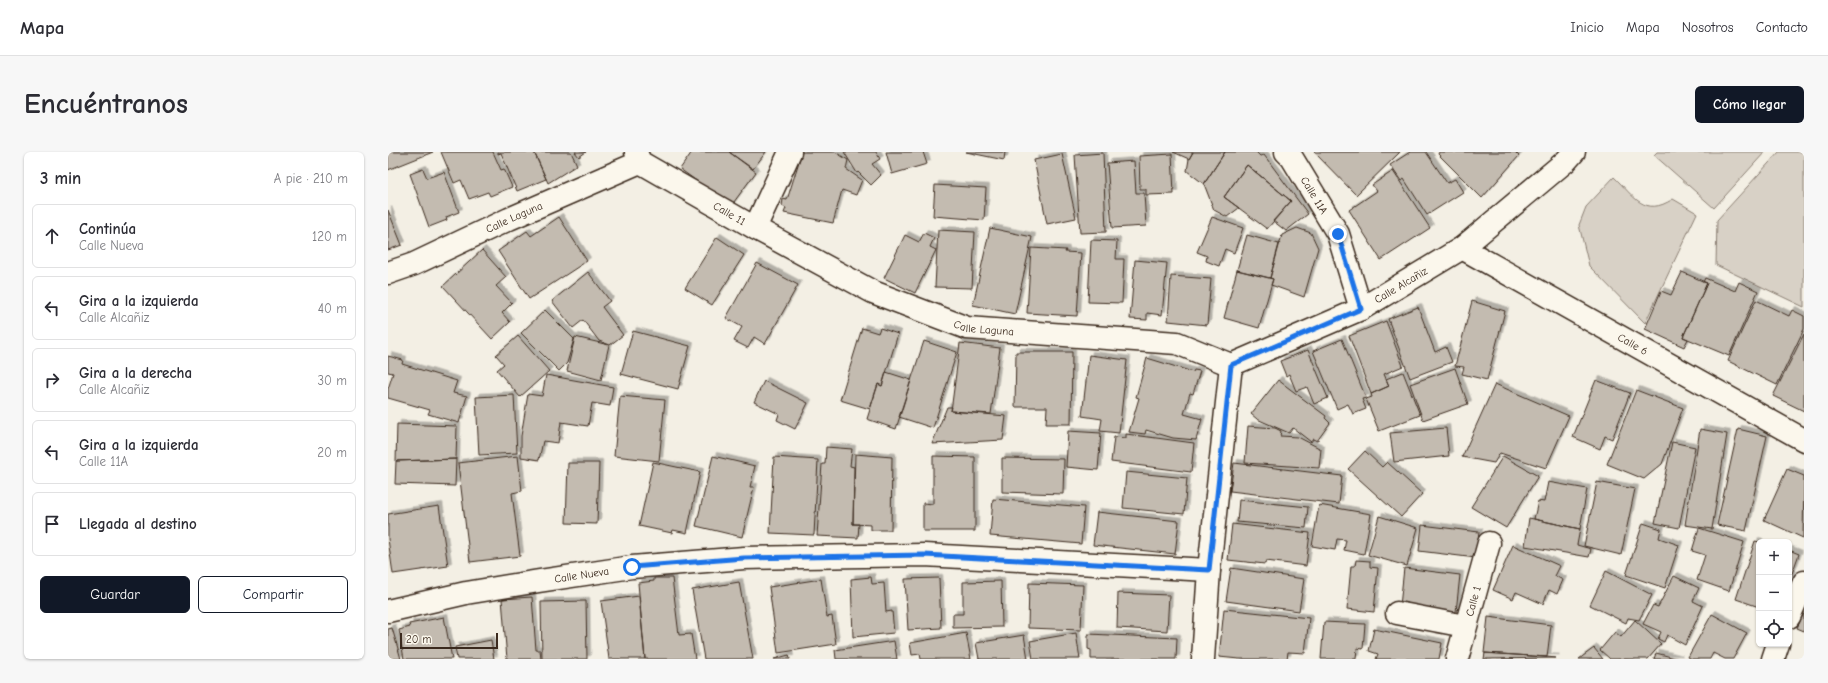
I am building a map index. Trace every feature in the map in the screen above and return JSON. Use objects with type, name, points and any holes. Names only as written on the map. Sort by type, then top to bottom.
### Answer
[{"type":"street","name":"Calle 11","points":[[638,157],[755,228],[790,152]]},
{"type":"street","name":"Calle 11A","points":[[1286,152],[1292,158],[1338,234],[1361,309]]},
{"type":"street","name":"Calle Alcañiz","points":[[1231,365],[1361,309],[1462,248],[1566,161],[1574,152]]},
{"type":"street","name":"Calle Laguna","points":[[388,273],[414,264],[638,157]]},
{"type":"street","name":"Calle Laguna","points":[[755,228],[873,292],[968,328],[1177,343],[1231,365]]},
{"type":"street","name":"Calle 6","points":[[1462,248],[1804,440]]},
{"type":"street","points":[[1203,659],[1209,570],[1231,365]]},
{"type":"street","name":"Calle 1","points":[[1457,659],[1489,544]]},
{"type":"street","name":"Calle Nueva","points":[[388,611],[466,593],[547,579],[632,567],[744,558],[924,555],[1209,570]]},
{"type":"street","points":[[1792,611],[1804,582]]},
{"type":"street","points":[[1397,613],[1465,626]]},
{"type":"street","points":[[1773,659],[1777,647]]},
{"type":"shaded area","points":[[1657,152],[1765,152],[1714,208],[1654,155]]},
{"type":"shaded area","points":[[1779,152],[1804,152],[1804,307],[1716,265],[1717,220]]},
{"type":"shaded area","points":[[1614,177],[1640,202],[1654,206],[1663,204],[1673,199],[1697,213],[1645,323],[1589,266],[1579,225],[1586,207]]},
{"type":"building","points":[[388,152],[433,152],[388,170]]},
{"type":"building","points":[[441,152],[493,152],[501,170],[504,169],[512,187],[490,196],[488,192],[469,199],[461,180],[454,183]]},
{"type":"building","points":[[498,152],[534,152],[546,179],[517,191],[501,153],[498,154]]},
{"type":"building","points":[[534,152],[571,152],[577,165],[548,183]]},
{"type":"building","points":[[575,152],[586,152],[579,157]]},
{"type":"building","points":[[692,152],[729,152],[756,172],[731,206],[680,169]]},
{"type":"building","points":[[729,152],[766,152],[753,169]]},
{"type":"building","points":[[802,152],[835,152],[848,160],[846,169],[862,180],[856,195],[842,190],[833,223],[784,213],[786,208],[782,206],[783,199],[787,200]]},
{"type":"building","points":[[844,152],[876,152],[880,159],[872,164],[881,175],[871,185],[858,172],[857,173]]},
{"type":"building","points":[[886,152],[923,152],[927,164],[892,174]]},
{"type":"building","points":[[966,152],[1005,152],[1004,160]]},
{"type":"building","points":[[1173,152],[1193,152],[1189,159]]},
{"type":"building","points":[[1193,152],[1225,152],[1204,184],[1187,171],[1189,159]]},
{"type":"building","points":[[1225,152],[1256,152],[1260,156],[1264,155],[1308,214],[1286,231],[1273,221],[1291,201],[1247,165],[1224,197],[1239,208],[1227,217],[1214,210],[1204,184]]},
{"type":"building","points":[[1314,152],[1400,152],[1356,195]]},
{"type":"building","points":[[1410,152],[1426,152],[1447,183],[1455,179],[1463,192],[1427,215],[1404,179],[1401,181],[1390,165]]},
{"type":"building","points":[[1439,152],[1515,152],[1519,156],[1482,198],[1438,154]]},
{"type":"building","points":[[1103,153],[1106,232],[1080,233],[1075,155]]},
{"type":"building","points":[[1062,154],[1076,218],[1047,224],[1034,160]]},
{"type":"building","points":[[1172,154],[1174,194],[1146,195],[1146,189],[1140,189],[1139,156]]},
{"type":"building","points":[[1134,161],[1136,193],[1144,193],[1146,226],[1112,228],[1107,163]]},
{"type":"building","points":[[1247,165],[1291,201],[1267,229],[1224,197]]},
{"type":"building","points":[[423,169],[427,178],[444,172],[459,212],[446,217],[447,220],[429,227],[410,174]]},
{"type":"building","points":[[1393,171],[1430,228],[1381,260],[1349,210],[1377,191],[1372,185]]},
{"type":"building","points":[[935,185],[986,188],[984,220],[933,216]]},
{"type":"building","points":[[388,210],[402,245],[388,250]]},
{"type":"building","points":[[559,217],[587,261],[529,299],[498,251],[527,231],[531,236]]},
{"type":"building","points":[[1212,217],[1243,228],[1234,253],[1225,249],[1219,266],[1206,261],[1207,256],[1197,252]]},
{"type":"building","points":[[990,228],[1032,237],[1015,314],[973,305]]},
{"type":"building","points":[[1297,228],[1311,233],[1318,248],[1304,297],[1271,285],[1273,279],[1270,278],[1282,235]]},
{"type":"building","points":[[938,230],[975,232],[972,288],[935,287]]},
{"type":"building","points":[[924,233],[934,238],[930,247],[936,250],[915,293],[884,278],[905,235],[919,242]]},
{"type":"building","points":[[1247,235],[1279,244],[1270,278],[1237,270]]},
{"type":"building","points":[[717,237],[744,255],[712,305],[685,288]]},
{"type":"building","points":[[1091,240],[1117,241],[1116,259],[1124,259],[1122,303],[1088,302]]},
{"type":"building","points":[[1031,248],[1066,250],[1065,252],[1081,253],[1077,316],[1027,313]]},
{"type":"building","points":[[482,250],[506,277],[496,286],[512,303],[502,313],[510,322],[492,339],[443,286]]},
{"type":"building","points":[[1135,260],[1167,263],[1162,315],[1147,313],[1147,320],[1130,319]]},
{"type":"building","points":[[757,263],[798,285],[765,344],[754,337],[748,348],[734,341],[742,327],[726,318]]},
{"type":"building","points":[[1237,270],[1273,279],[1259,328],[1224,318]]},
{"type":"building","points":[[588,272],[610,301],[602,307],[623,335],[610,345],[599,341],[583,320],[573,328],[552,301]]},
{"type":"building","points":[[1682,272],[1707,283],[1683,337],[1688,339],[1684,347],[1645,329],[1661,291],[1671,295]]},
{"type":"building","points":[[1171,276],[1211,279],[1207,325],[1168,321]]},
{"type":"building","points":[[1705,278],[1735,291],[1739,282],[1758,291],[1729,356],[1683,337],[1707,283],[1703,282]]},
{"type":"building","points":[[1756,300],[1789,316],[1792,310],[1804,316],[1804,329],[1777,385],[1728,361]]},
{"type":"building","points":[[1472,301],[1505,311],[1487,380],[1462,374],[1464,367],[1455,366]]},
{"type":"building","points":[[1418,307],[1435,352],[1446,347],[1452,362],[1410,378],[1388,319]]},
{"type":"building","points":[[545,310],[574,339],[567,363],[559,371],[521,333]]},
{"type":"building","points":[[1386,321],[1403,366],[1384,374],[1389,386],[1371,394],[1349,336]]},
{"type":"building","points":[[862,328],[878,333],[880,328],[898,334],[882,386],[878,384],[870,409],[840,400]]},
{"type":"building","points":[[633,331],[690,346],[678,389],[621,374]]},
{"type":"building","points":[[1804,334],[1804,411],[1773,396]]},
{"type":"building","points":[[518,336],[549,371],[520,397],[497,370],[504,364],[496,355]]},
{"type":"building","points":[[575,337],[609,345],[601,380],[567,371]]},
{"type":"building","points":[[1342,339],[1366,398],[1362,399],[1366,409],[1353,414],[1348,404],[1337,409],[1313,351]]},
{"type":"building","points":[[924,341],[957,352],[933,428],[899,417]]},
{"type":"building","points":[[960,343],[1000,348],[991,414],[951,411]]},
{"type":"building","points":[[1308,350],[1328,398],[1314,404],[1307,387],[1296,391],[1289,374],[1286,376],[1280,361]]},
{"type":"building","points":[[1016,352],[1072,352],[1071,424],[1046,424],[1047,407],[1015,407]]},
{"type":"building","points":[[1089,355],[1127,360],[1119,433],[1100,431],[1102,419],[1082,416]]},
{"type":"building","points":[[388,356],[403,360],[402,364],[457,381],[453,393],[467,396],[459,423],[428,414],[430,410],[388,398],[388,389],[393,373],[388,372]]},
{"type":"building","points":[[1147,358],[1193,372],[1194,370],[1200,371],[1193,394],[1190,393],[1184,414],[1202,419],[1196,440],[1173,438],[1146,430],[1145,434],[1129,432],[1139,398],[1136,397]]},
{"type":"building","points":[[1455,368],[1468,404],[1423,420],[1410,384]]},
{"type":"building","points":[[886,372],[911,380],[896,429],[867,419],[878,384],[882,386]]},
{"type":"building","points":[[1403,372],[1420,415],[1379,431],[1366,399],[1372,397],[1371,394],[1389,386],[1386,379]]},
{"type":"building","points":[[546,375],[613,387],[610,406],[592,403],[588,426],[561,422],[558,443],[543,441],[539,460],[521,457],[521,436],[528,394],[542,396]]},
{"type":"building","points":[[1278,380],[1326,416],[1325,418],[1330,423],[1317,441],[1313,439],[1311,442],[1293,428],[1289,433],[1257,419],[1251,414]]},
{"type":"building","points":[[1596,380],[1630,393],[1612,439],[1605,436],[1600,449],[1573,437]]},
{"type":"building","points":[[764,381],[808,403],[795,429],[777,420],[779,414],[754,402]]},
{"type":"building","points":[[1495,384],[1569,416],[1546,468],[1500,453],[1494,463],[1462,457]]},
{"type":"building","points":[[1636,390],[1683,408],[1662,464],[1644,479],[1607,464]]},
{"type":"building","points":[[514,395],[517,453],[479,455],[476,397]]},
{"type":"building","points":[[620,396],[665,400],[659,461],[614,456]]},
{"type":"building","points":[[947,407],[952,407],[951,411],[1006,416],[1003,440],[932,444]]},
{"type":"building","points":[[397,424],[457,426],[456,459],[396,461]]},
{"type":"building","points":[[1248,426],[1275,428],[1281,431],[1280,436],[1298,437],[1321,449],[1319,468],[1245,463]]},
{"type":"building","points":[[1446,428],[1449,456],[1394,462],[1390,433]]},
{"type":"building","points":[[1700,429],[1727,434],[1712,529],[1685,525]]},
{"type":"building","points":[[1738,429],[1767,436],[1746,531],[1717,525]]},
{"type":"building","points":[[1068,431],[1101,433],[1098,470],[1066,467]]},
{"type":"building","points":[[1126,434],[1194,443],[1191,472],[1111,462],[1114,437],[1126,438]]},
{"type":"building","points":[[1672,442],[1695,447],[1679,528],[1655,523]]},
{"type":"building","points":[[826,447],[852,449],[850,466],[854,467],[853,524],[859,524],[858,538],[817,536],[822,464],[825,464]]},
{"type":"building","points":[[1365,451],[1382,467],[1387,462],[1422,494],[1401,517],[1348,469]]},
{"type":"building","points":[[855,454],[892,457],[891,530],[871,530],[871,525],[853,524]]},
{"type":"building","points":[[518,456],[522,491],[512,493],[520,556],[470,562],[458,463]]},
{"type":"building","points":[[713,456],[755,466],[750,487],[754,487],[742,537],[696,526]]},
{"type":"building","points":[[933,456],[975,457],[975,531],[923,531],[923,503],[933,504]]},
{"type":"building","points":[[1503,456],[1538,476],[1506,528],[1471,507]]},
{"type":"building","points":[[774,457],[818,460],[814,535],[770,533]]},
{"type":"building","points":[[1002,458],[1064,459],[1063,494],[1002,492]]},
{"type":"building","points":[[456,459],[455,486],[395,484],[396,461]]},
{"type":"building","points":[[653,462],[700,472],[687,533],[673,530],[672,533],[639,526]]},
{"type":"building","points":[[568,463],[599,463],[597,524],[566,523]]},
{"type":"building","points":[[1234,463],[1342,476],[1339,504],[1230,491]]},
{"type":"building","points":[[1787,469],[1804,476],[1803,538],[1764,520]]},
{"type":"building","points":[[1126,472],[1187,478],[1184,514],[1123,508]]},
{"type":"building","points":[[1548,482],[1587,489],[1580,529],[1534,519],[1538,501],[1544,502]]},
{"type":"building","points":[[1597,482],[1635,489],[1621,555],[1584,546]]},
{"type":"building","points":[[993,499],[1084,507],[1081,544],[990,536]]},
{"type":"building","points":[[1239,500],[1308,507],[1306,528],[1237,522]]},
{"type":"building","points":[[1319,505],[1371,514],[1364,554],[1344,550],[1346,540],[1337,539],[1335,550],[1312,546]]},
{"type":"building","points":[[439,506],[448,566],[393,574],[388,539],[388,514]]},
{"type":"building","points":[[1097,512],[1179,521],[1175,554],[1093,545]]},
{"type":"building","points":[[1379,516],[1418,528],[1407,566],[1368,555]]},
{"type":"building","points":[[1529,518],[1580,529],[1577,545],[1591,549],[1589,557],[1525,546]]},
{"type":"building","points":[[1643,523],[1661,529],[1659,538],[1679,545],[1665,588],[1626,575]]},
{"type":"building","points":[[1232,524],[1310,533],[1306,566],[1266,561],[1265,564],[1228,560]]},
{"type":"building","points":[[1422,525],[1479,532],[1476,558],[1419,551]]},
{"type":"building","points":[[1699,528],[1744,542],[1729,591],[1697,580],[1705,555],[1692,551]]},
{"type":"building","points":[[1755,541],[1756,541],[1756,606],[1736,599]]},
{"type":"building","points":[[1513,545],[1560,566],[1555,576],[1563,580],[1557,594],[1549,590],[1543,604],[1516,592],[1513,599],[1493,590]]},
{"type":"building","points":[[1792,551],[1799,554],[1792,574]]},
{"type":"building","points":[[1356,560],[1370,561],[1370,567],[1378,568],[1374,612],[1347,609],[1351,566],[1355,566]]},
{"type":"building","points":[[1231,568],[1304,579],[1299,611],[1226,601]]},
{"type":"building","points":[[1404,568],[1460,575],[1456,612],[1400,606]]},
{"type":"building","points":[[1606,571],[1652,595],[1639,620],[1628,618],[1626,623],[1590,605]]},
{"type":"building","points":[[1674,576],[1699,588],[1693,601],[1703,606],[1685,645],[1667,635],[1664,642],[1658,639],[1661,632],[1643,624],[1653,605],[1658,607]]},
{"type":"building","points":[[871,577],[872,584],[884,583],[886,612],[892,611],[894,633],[853,637],[851,579]]},
{"type":"building","points":[[654,578],[672,578],[679,635],[691,634],[695,659],[645,659],[638,583],[654,581]]},
{"type":"building","points":[[939,578],[941,628],[908,630],[905,579]]},
{"type":"building","points":[[821,579],[827,617],[832,616],[836,644],[778,653],[769,587]]},
{"type":"building","points":[[1001,581],[1002,627],[953,628],[953,614],[963,614],[963,582]]},
{"type":"building","points":[[739,582],[753,659],[704,659],[692,590]]},
{"type":"building","points":[[1029,583],[1083,585],[1081,630],[1028,628]]},
{"type":"building","points":[[1118,593],[1169,595],[1167,631],[1117,628]]},
{"type":"building","points":[[639,596],[645,659],[609,659],[601,601]]},
{"type":"building","points":[[532,597],[536,650],[540,650],[541,659],[507,659],[502,599]]},
{"type":"building","points":[[586,601],[587,659],[542,659],[541,602]]},
{"type":"building","points":[[1224,609],[1309,618],[1305,653],[1288,652],[1287,659],[1239,659],[1219,657]]},
{"type":"building","points":[[1804,612],[1804,631],[1797,628]]},
{"type":"building","points":[[1712,614],[1747,633],[1733,659],[1725,659],[1713,653],[1710,659],[1692,659],[1688,657]]},
{"type":"building","points":[[444,617],[452,659],[404,659],[399,630],[410,627],[409,624]]},
{"type":"building","points":[[1488,617],[1551,625],[1547,657],[1484,653]]},
{"type":"building","points":[[1635,620],[1661,644],[1648,659],[1610,659],[1600,650],[1615,632],[1621,637]]},
{"type":"building","points":[[1324,622],[1365,624],[1363,649],[1357,648],[1356,659],[1321,659]]},
{"type":"building","points":[[392,628],[401,659],[388,659],[388,629]]},
{"type":"building","points":[[1374,629],[1442,643],[1439,659],[1376,659],[1378,654],[1369,651]]},
{"type":"building","points":[[966,633],[971,659],[921,659],[920,654],[912,655],[910,643]]},
{"type":"building","points":[[1076,633],[1080,659],[1033,659],[1030,641]]},
{"type":"building","points":[[1088,634],[1177,638],[1176,659],[1091,659],[1091,650],[1088,649]]},
{"type":"building","points":[[1024,635],[1028,659],[979,659],[976,643]]},
{"type":"building","points":[[491,640],[494,659],[457,659],[455,647]]},
{"type":"building","points":[[894,641],[897,659],[836,659],[835,650]]},
{"type":"building","points":[[1594,648],[1603,659],[1579,659]]},
{"type":"building","points":[[1485,653],[1547,657],[1556,658],[1484,659]]},
{"type":"building","points":[[1656,653],[1679,659],[1654,659]]},
{"type":"building","points":[[789,655],[790,659],[774,659]]},
{"type":"route","points":[[632,567],[744,558],[924,555],[1209,570],[1231,365],[1361,309],[1338,234]]}]
